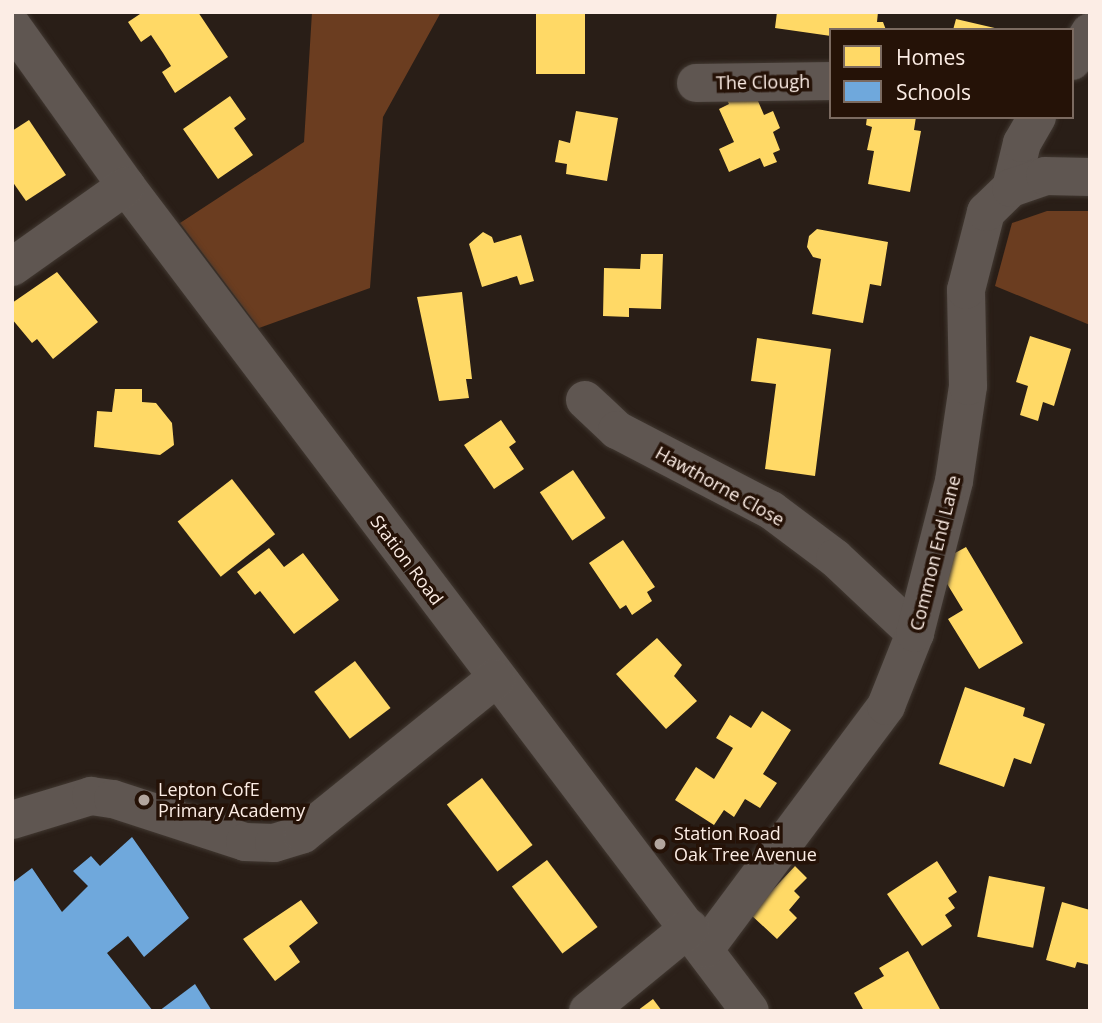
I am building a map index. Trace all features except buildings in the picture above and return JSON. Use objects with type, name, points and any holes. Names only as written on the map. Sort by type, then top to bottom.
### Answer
[{"type":"street","name":"Station Road","points":[[12,26],[126,186],[750,1011]]},
{"type":"street","points":[[1074,58],[1090,32]]},
{"type":"street","name":"The Clough","points":[[696,83],[829,81]]},
{"type":"street","points":[[1011,188],[1022,143],[1036,119]]},
{"type":"street","name":"Common End Lane","points":[[588,1011],[697,938],[886,706],[915,634],[954,481],[968,386],[965,290],[986,212],[1011,188],[1045,176],[1090,177]]},
{"type":"street","points":[[12,267],[126,186]]},
{"type":"street","name":"Hawthorne Close","points":[[584,400],[617,430],[771,510],[835,558],[915,634]]},
{"type":"street","points":[[12,820],[91,796],[113,799],[244,842],[274,843],[303,834],[496,678]]},
{"type":"shaded area","points":[[312,12],[441,12],[383,117],[370,288],[259,328],[180,223],[304,142]]},
{"type":"shaded area","points":[[1047,211],[1090,211],[1090,325],[995,286],[1012,223]]},
{"type":"place","name":"Lepton CofE Primary Academy","points":[[144,800]]},
{"type":"place","name":"Station Road Oak Tree Avenue","points":[[660,844]]}]
